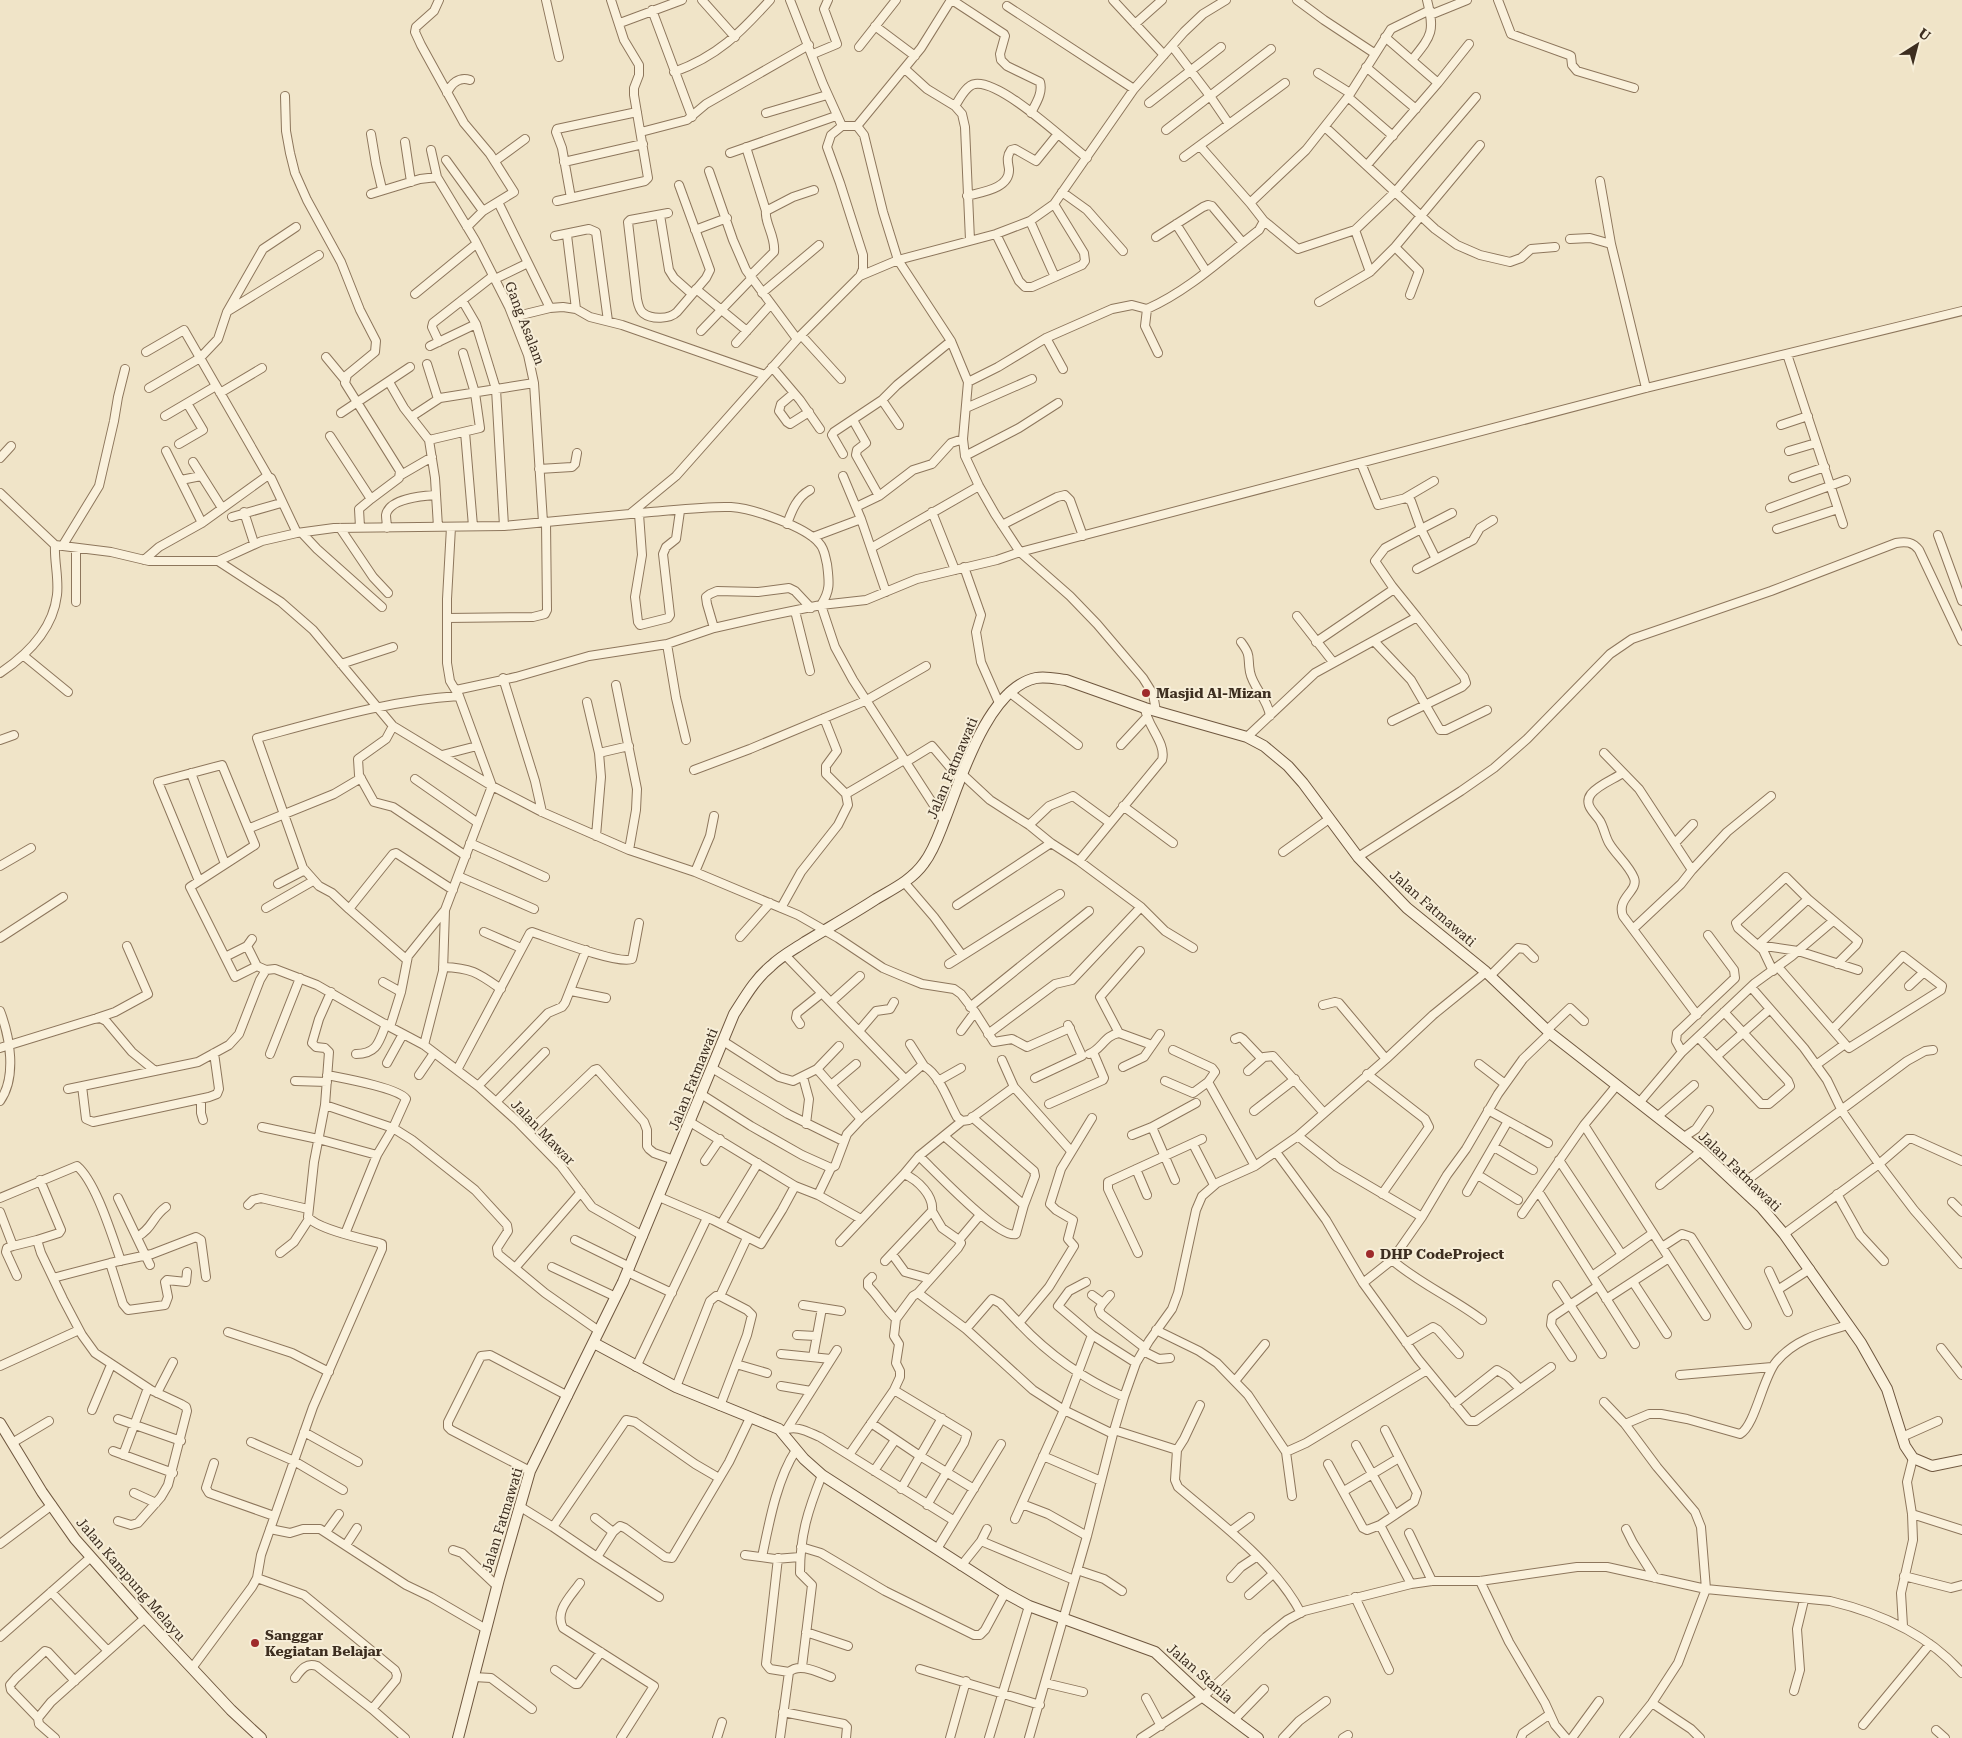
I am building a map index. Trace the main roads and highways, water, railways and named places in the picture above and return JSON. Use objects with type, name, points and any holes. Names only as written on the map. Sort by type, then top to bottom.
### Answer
[{"type":"place","name":"Masjid Al-Mizan","points":[[1146,693]]},
{"type":"place","name":"DHP CodeProject","points":[[1370,1254]]},
{"type":"place","name":"Sanggar Kegiatan Belajar","points":[[255,1643]]}]
